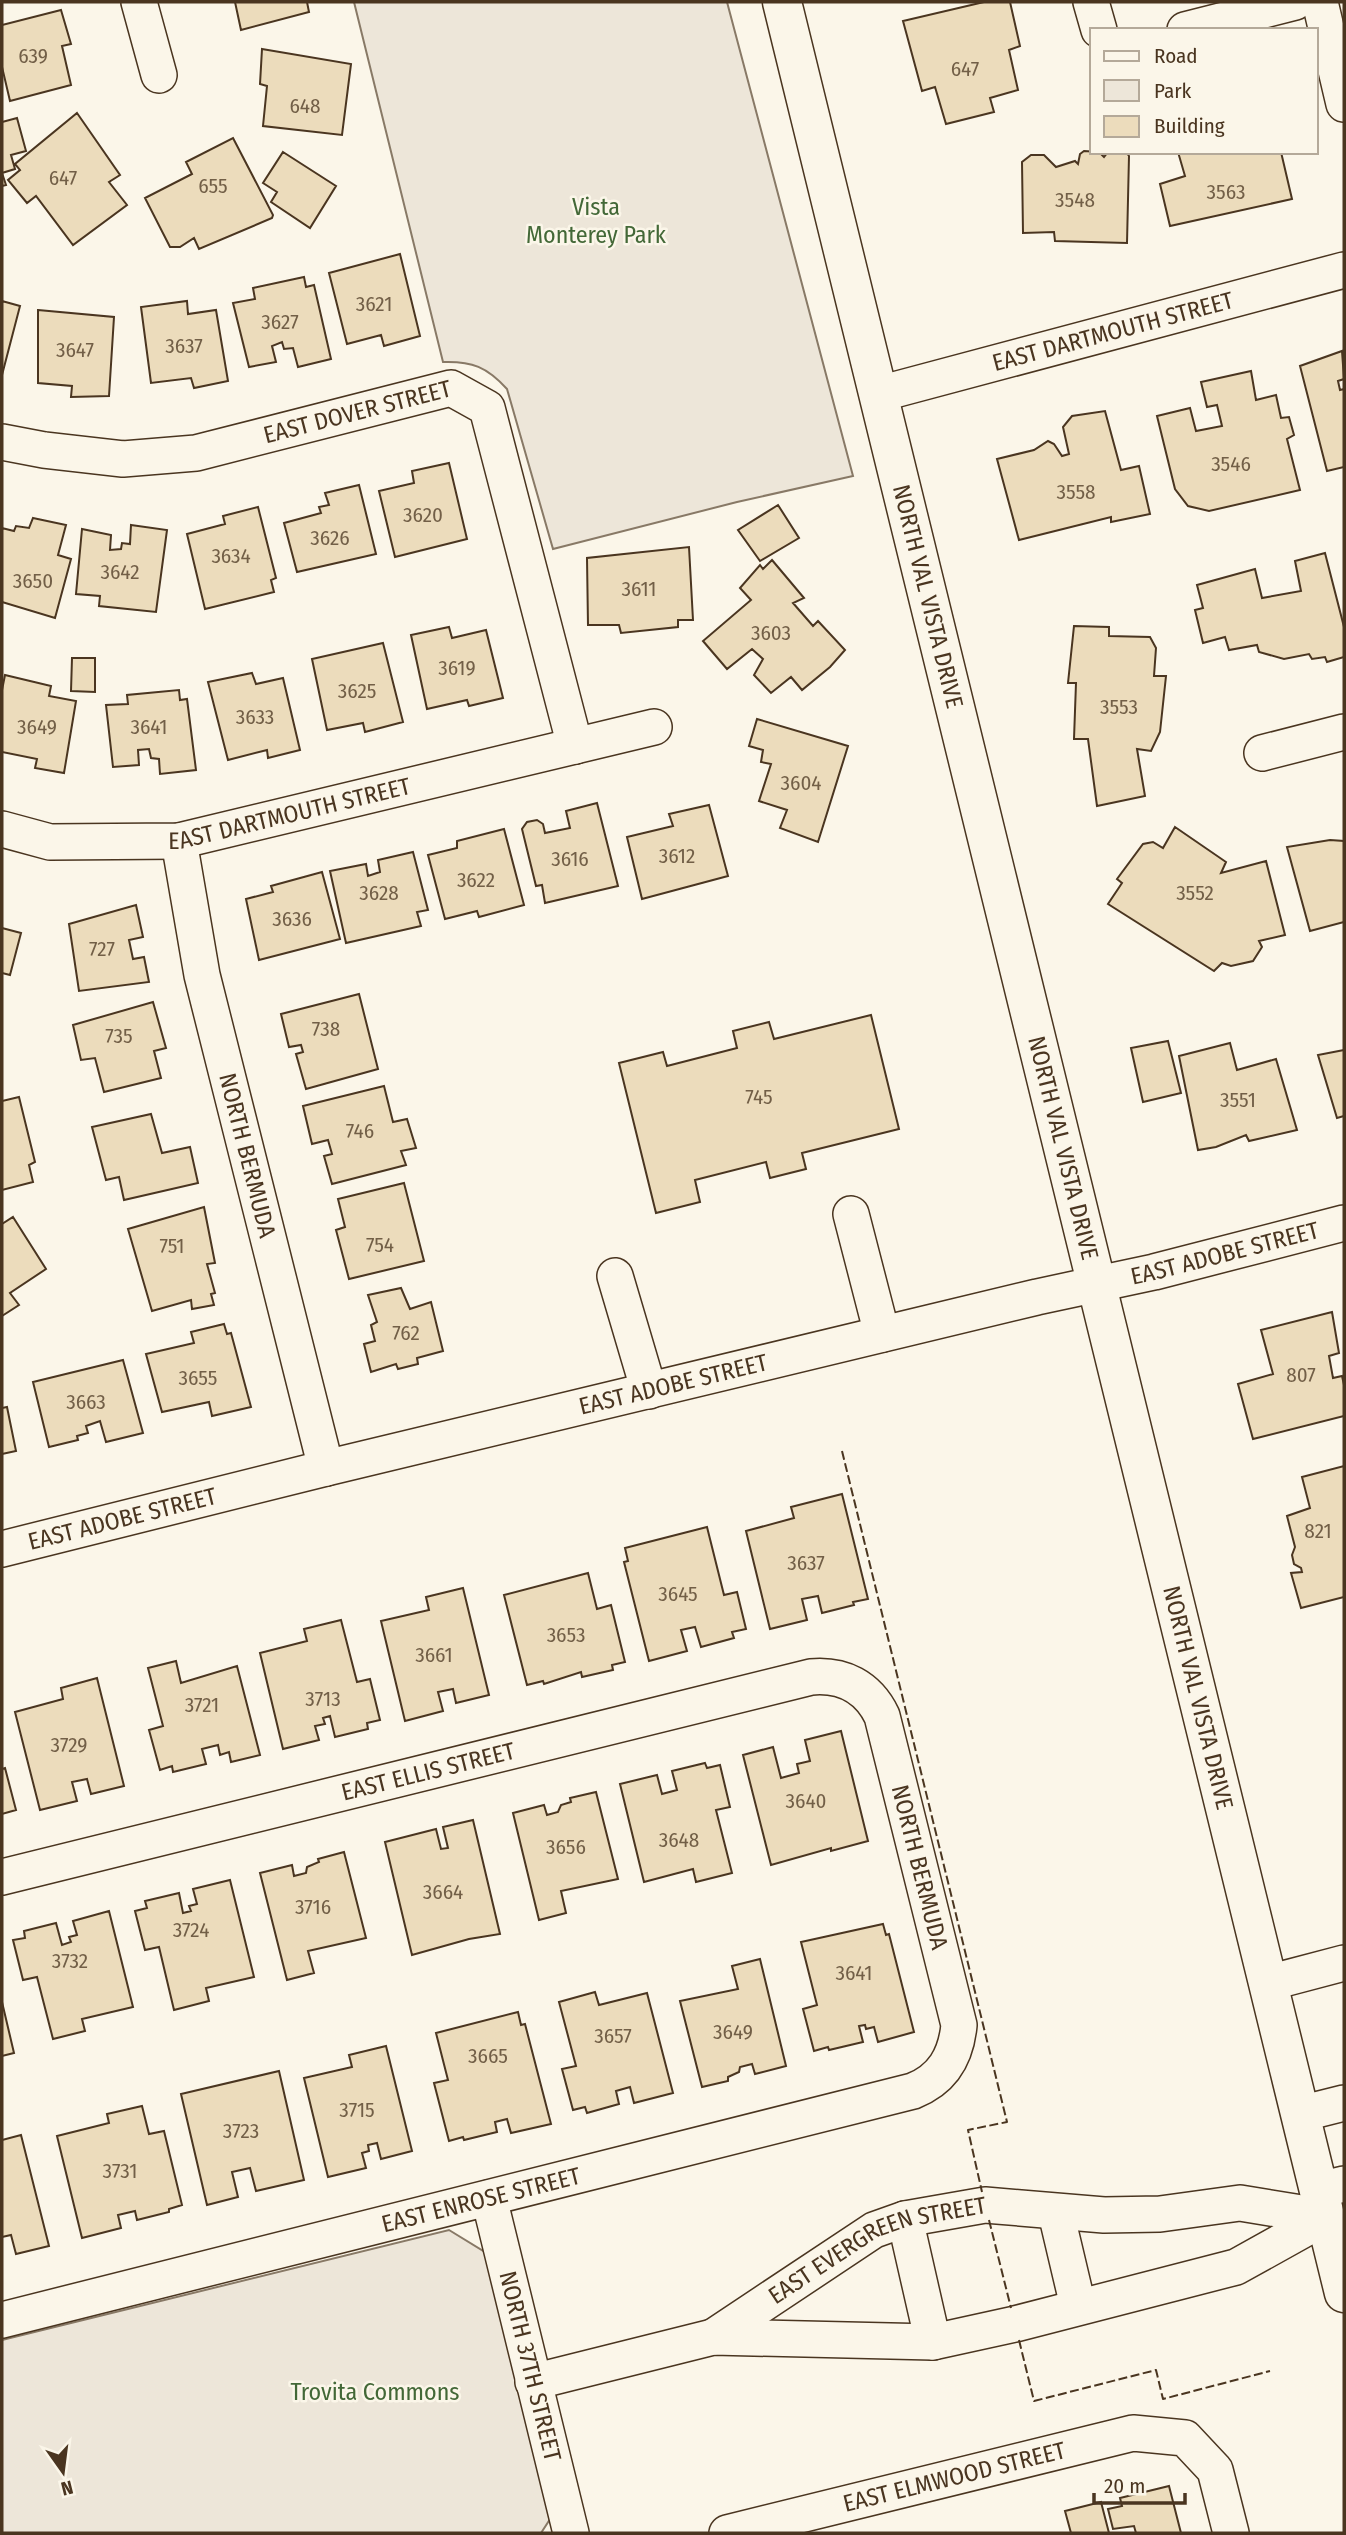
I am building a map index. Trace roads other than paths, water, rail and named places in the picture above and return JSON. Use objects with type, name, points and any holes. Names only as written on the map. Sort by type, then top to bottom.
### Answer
[{"type":"main road","name":"NORTH VAL VISTA DRIVE","points":[[782,2],[1300,2114],[1330,2197],[1344,2293]]},
{"type":"street","points":[[139,2],[159,75]]},
{"type":"street","points":[[1091,2],[1098,28]]},
{"type":"street","points":[[1193,28],[1294,2]]},
{"type":"street","points":[[1320,2],[1344,104]]},
{"type":"street","name":"EAST DARTMOUTH STREET","points":[[879,394],[1344,270]]},
{"type":"street","name":"EAST DOVER STREET","points":[[2,442],[44,450],[123,458],[196,453],[451,388],[487,408],[575,746]]},
{"type":"street","name":"EAST DARTMOUTH STREET","points":[[2,829],[50,842],[179,841],[654,727]]},
{"type":"street","points":[[1262,753],[1344,732]]},
{"type":"street","name":"NORTH BERMUDA","points":[[179,841],[202,975],[326,1468]]},
{"type":"street","points":[[851,1214],[882,1334]]},
{"type":"street","name":"EAST ADOBE STREET","points":[[2,1549],[882,1334],[1154,1272],[1344,1223]]},
{"type":"street","points":[[615,1276],[649,1391]]},
{"type":"street","name":"EAST ELLIS STREET","points":[[2,1877],[811,1677],[827,1675],[854,1684]]},
{"type":"street","name":"NORTH BERMUDA","points":[[854,1684],[867,1693],[879,1710],[896,1770],[957,2012],[958,2037],[950,2061]]},
{"type":"street","points":[[1268,1983],[1344,1963]]},
{"type":"street","name":"EAST ENROSE STREET","points":[[2,2320],[913,2091],[926,2085],[950,2061]]},
{"type":"street","points":[[1300,2114],[1344,2103]]},
{"type":"street","name":"EAST EVERGREEN STREET","points":[[713,2337],[874,2230],[905,2219],[985,2206],[1056,2213],[1160,2214],[1240,2203],[1330,2197]]},
{"type":"street","name":"EAST EVERGREEN STREET","points":[[533,2382],[713,2337],[933,2342],[1015,2324],[1236,2267],[1330,2197]]},
{"type":"street","name":"NORTH 37TH STREET","points":[[489,2198],[571,2533]]},
{"type":"street","points":[[1056,2213],[1078,2306]]},
{"type":"street","points":[[905,2219],[933,2342]]},
{"type":"street","name":"EAST ELMWOOD STREET","points":[[727,2533],[1133,2433],[1185,2438],[1215,2470],[1231,2533]]},
{"type":"park label","name":"Vista Monterey Park","points":[[596,221]]},
{"type":"park label","name":"Trovita Commons","points":[[375,2392]]}]
